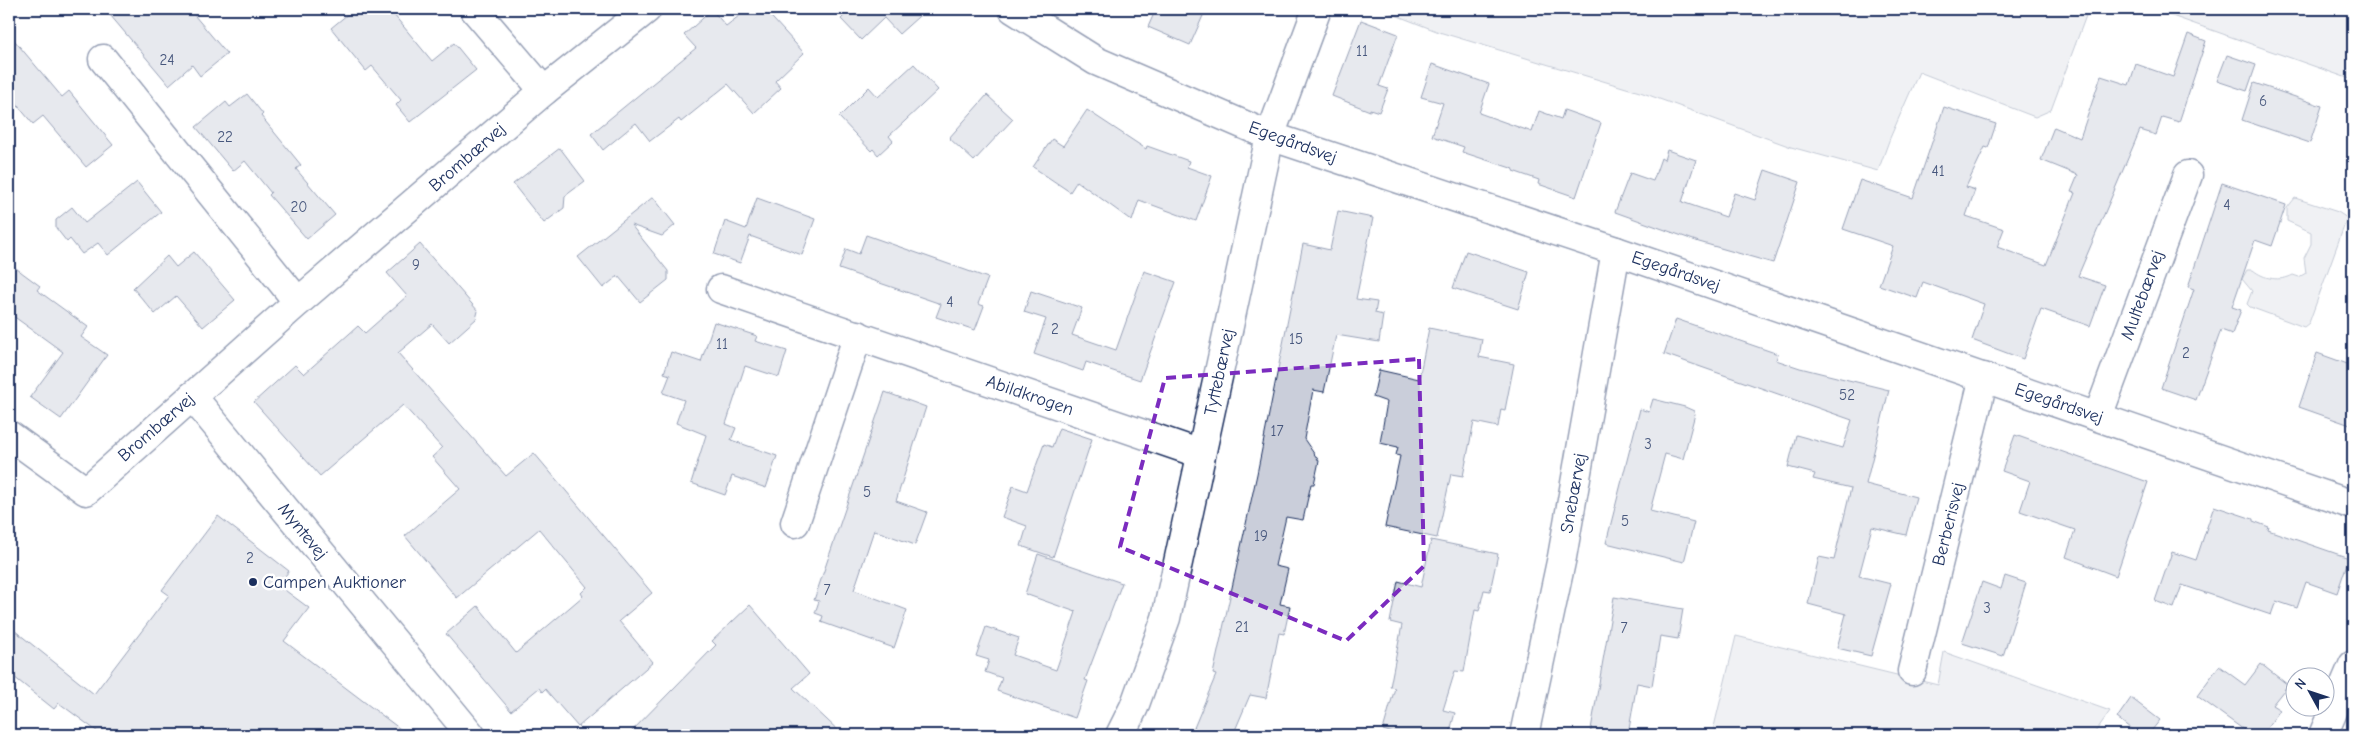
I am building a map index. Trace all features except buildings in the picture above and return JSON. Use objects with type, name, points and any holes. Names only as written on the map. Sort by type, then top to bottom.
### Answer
[{"type":"street","points":[[474,9],[544,91]]},
{"type":"street","name":"Brombærvej","points":[[9,435],[86,491],[298,302],[544,91],[647,9]]},
{"type":"street","name":"Egegårdsvej","points":[[1013,9],[1096,61],[1270,136],[1616,250],[2353,505]]},
{"type":"street","name":"Tyttebærvej","points":[[1120,735],[1134,707],[1166,618],[1270,136],[1317,9]]},
{"type":"street","points":[[103,59],[298,302]]},
{"type":"street","name":"Multebærvej","points":[[2098,416],[2188,175]]},
{"type":"street","name":"Snebærvej","points":[[1524,735],[1562,557],[1616,250]]},
{"type":"street","name":"Abildkrogen","points":[[721,289],[1201,454]]},
{"type":"street","points":[[795,523],[858,335]]},
{"type":"street","name":"Berberisvej","points":[[1912,671],[1984,377]]},
{"type":"street","name":"Myntevej","points":[[192,396],[470,735]]},
{"type":"street","points":[[2323,735],[2353,665]]},
{"type":"highlighted area","points":[[1419,359],[1424,566],[1346,641],[1120,547],[1165,378]]},
{"type":"shaded area","points":[[1380,9],[2092,9],[2087,13],[2051,110],[2035,117],[1919,72],[1890,138],[1878,171],[1791,147],[1643,93],[1439,32]]},
{"type":"shaded area","points":[[2143,9],[2353,9],[2353,80],[2172,16]]},
{"type":"shaded area","points":[[2295,198],[2338,212],[2347,218],[2309,323],[2304,327],[2250,307],[2247,304],[2252,291],[2242,279],[2247,270],[2253,270],[2267,277],[2278,279],[2293,275],[2299,277],[2306,273],[2304,258],[2311,244],[2311,232],[2287,221],[2287,208]]},
{"type":"shaded area","points":[[1736,636],[1938,685],[1944,652],[2110,711],[2093,735],[1712,735]]},
{"type":"place","name":"Campen Auktioner","points":[[253,582]]}]
